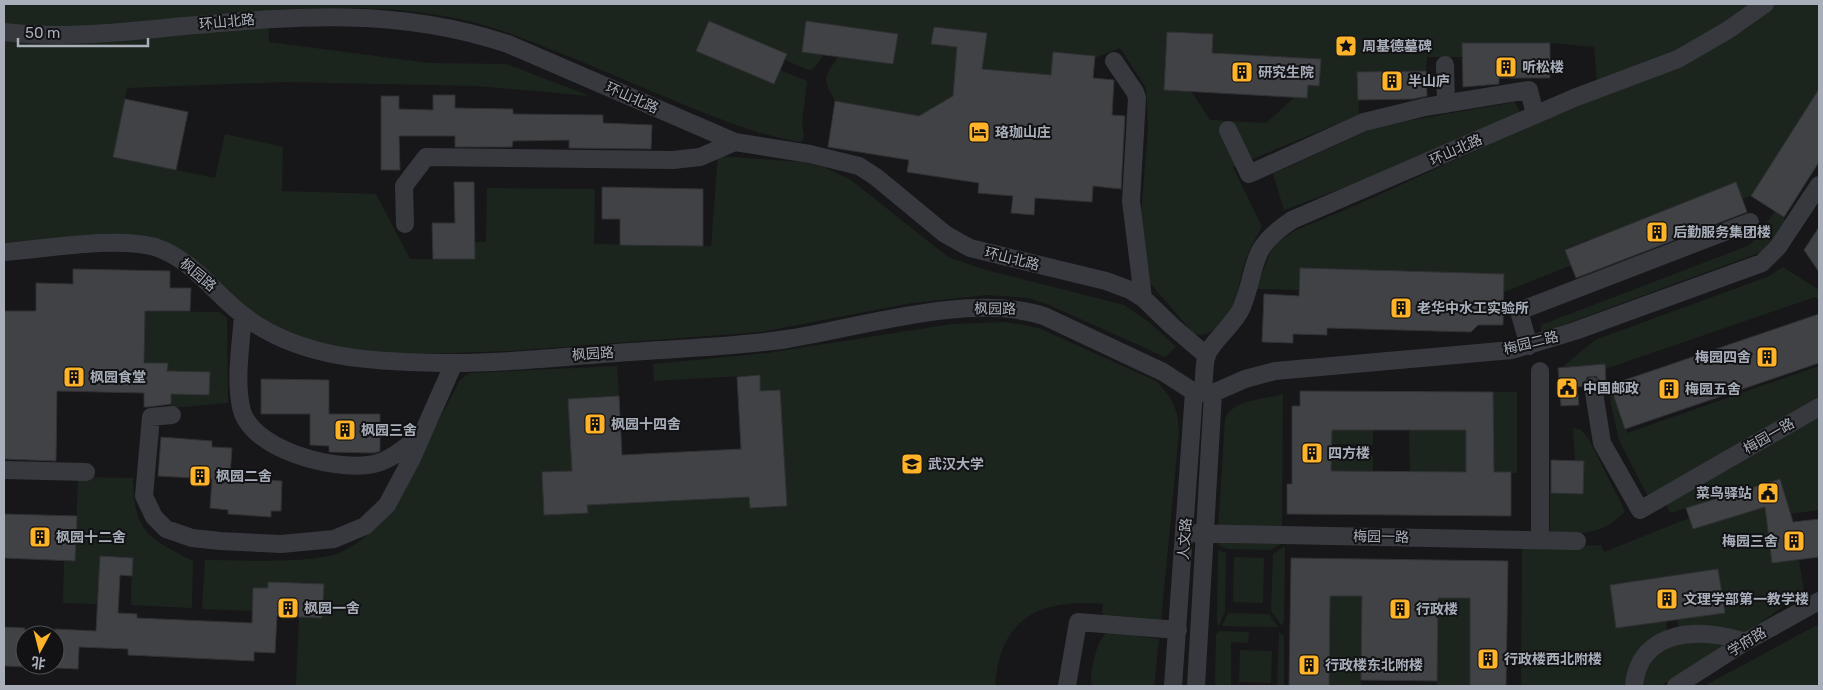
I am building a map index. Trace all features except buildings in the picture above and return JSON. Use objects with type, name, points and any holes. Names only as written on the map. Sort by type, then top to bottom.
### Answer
[{"type":"street","name":"环山北路","points":[[4,32],[74,37],[271,19],[341,16],[383,17],[438,25],[508,44],[735,142],[810,154],[860,166],[956,242],[987,253],[1116,284],[1144,298],[1206,356],[1236,319],[1242,307],[1257,254],[1274,232],[1292,220],[1534,115],[1678,59],[1728,30],[1765,4]]},
{"type":"street","points":[[1114,61],[1136,92],[1137,98],[1131,201],[1144,298]]},
{"type":"street","points":[[1446,65],[1446,104]]},
{"type":"street","points":[[1228,130],[1249,174],[1364,122],[1446,104],[1529,90],[1534,115]]},
{"type":"street","points":[[405,224],[404,186],[426,157],[673,160],[700,157],[735,142]]},
{"type":"street","name":"梅园二路","points":[[1203,392],[1245,379],[1300,367],[1401,361],[1488,353],[1529,346],[1762,263],[1778,247],[1819,185]]},
{"type":"street","points":[[1529,346],[1519,311],[1750,222]]},
{"type":"street","name":"枫园路","points":[[4,252],[130,242],[155,247],[168,252],[190,266],[243,315],[280,336],[335,355],[395,362],[454,363],[761,342],[915,315],[989,307],[1025,310],[1059,322],[1203,392]]},
{"type":"street","points":[[243,315],[239,384],[240,407],[245,419],[271,444],[311,459],[349,466],[367,466],[391,458],[420,436]]},
{"type":"street","points":[[1196,686],[1205,534],[1203,392],[1206,356]]},
{"type":"street","points":[[172,415],[151,418],[143,486],[146,503],[154,517],[166,529],[192,538],[220,541],[281,544],[334,539],[351,534],[376,517],[387,505],[411,460],[454,363]]},
{"type":"street","points":[[1540,372],[1540,540]]},
{"type":"street","name":"梅园一路","points":[[1592,386],[1602,443],[1640,510],[1819,407]]},
{"type":"street","name":"人文路","points":[[1173,686],[1185,534],[1203,392]]},
{"type":"street","points":[[4,470],[86,472]]},
{"type":"street","name":"梅园一路","points":[[1185,534],[1577,541]]},
{"type":"street","name":"学府路","points":[[1676,686],[1745,642],[1819,601]]},
{"type":"street","points":[[1067,686],[1078,622],[1178,630]]},
{"type":"street","points":[[1634,686],[1639,666],[1645,656],[1673,636],[1711,633],[1726,635],[1745,642]]},
{"type":"shaded area","points":[[4,4],[1819,4],[1819,89],[1751,196],[1742,199],[1735,183],[1565,249],[1572,265],[1504,292],[1504,274],[1300,268],[1299,290],[1256,289],[1270,253],[1276,243],[1296,230],[1352,207],[1598,95],[1594,47],[1550,43],[1462,43],[1462,57],[1427,57],[1426,71],[1358,72],[1359,115],[1233,167],[1262,227],[1246,259],[1237,296],[1230,312],[1216,328],[1203,335],[1194,334],[1150,283],[1141,215],[1148,128],[1146,88],[1120,48],[1051,75],[956,66],[953,96],[919,116],[835,101],[828,87],[827,74],[838,57],[893,64],[898,34],[806,21],[802,51],[824,55],[814,68],[809,70],[785,60],[787,54],[697,51],[774,84],[780,70],[805,80],[807,82],[802,123],[804,137],[801,142],[770,136],[721,119],[514,35],[484,25],[454,18],[393,10],[330,8],[268,10],[269,42],[429,63],[507,64],[590,96],[477,86],[285,82],[127,88],[113,157],[215,178],[225,134],[283,147],[282,191],[376,194],[410,259],[475,259],[475,242],[486,242],[487,188],[595,189],[594,244],[711,246],[718,156],[801,162],[824,167],[851,180],[948,257],[986,270],[1124,305],[1150,323],[1176,347],[1165,357],[1047,304],[1028,298],[987,295],[912,303],[761,332],[509,351],[394,355],[354,351],[319,343],[286,332],[244,309],[196,264],[79,239],[4,242]],"holes":[[[934,27],[986,33],[984,51],[932,44]],[[1167,32],[1213,34],[1212,53],[1320,59],[1319,86],[1308,85],[1266,123],[1210,120],[1191,91],[1164,89]]]},
{"type":"shaded area","points":[[1515,102],[1520,113],[1404,165],[1284,210],[1273,174],[1378,126]]},
{"type":"shaded area","points":[[1775,211],[1784,217],[1785,221],[1764,251],[1541,333],[1541,325],[1750,245]]},
{"type":"shaded area","points":[[1783,267],[1819,290],[1819,300],[1815,297],[1605,369],[1561,368],[1595,340],[1767,277]]},
{"type":"shaded area","points":[[145,311],[219,312],[227,318],[228,403],[171,408],[167,364],[145,363]]},
{"type":"shaded area","points":[[1006,322],[1039,328],[1156,381],[1174,404],[1178,417],[1179,433],[1161,622],[1105,617],[1102,612],[1103,604],[1080,603],[1060,605],[1042,610],[1027,618],[1014,629],[1005,644],[998,663],[995,686],[296,686],[299,617],[322,618],[324,584],[268,582],[268,588],[253,588],[252,611],[202,609],[205,560],[274,561],[310,559],[339,553],[369,533],[394,506],[460,380],[470,373],[617,366],[619,396],[568,399],[572,471],[542,472],[545,515],[587,513],[587,505],[749,497],[750,508],[787,506],[780,390],[760,391],[759,375],[654,381],[653,364],[767,353],[952,324]]},
{"type":"shaded area","points":[[1819,366],[1819,399],[1649,497],[1619,440],[1607,386],[1610,385],[1627,433]]},
{"type":"shaded area","points":[[1493,392],[1517,392],[1517,473],[1494,472]]},
{"type":"shaded area","points":[[1283,394],[1282,531],[1218,530],[1225,419],[1228,413],[1241,404]]},
{"type":"shaded area","points":[[1819,411],[1819,510],[1766,517],[1772,563],[1799,560],[1804,591],[1745,634],[1679,631],[1677,620],[1725,613],[1610,585],[1616,628],[1666,621],[1667,633],[1629,686],[1521,686],[1522,547],[1601,545],[1604,552],[1689,518],[1693,529],[1786,500],[1779,479],[1670,513],[1665,502]]},
{"type":"shaded area","points":[[1573,428],[1581,430],[1588,438],[1625,511],[1608,525],[1590,532],[1572,534],[1550,533],[1550,493],[1583,494],[1584,461],[1575,461]]},
{"type":"shaded area","points":[[1332,430],[1373,430],[1373,445],[1332,444]]},
{"type":"shaded area","points":[[1409,430],[1466,430],[1466,472],[1410,472]]},
{"type":"shaded area","points":[[1332,456],[1373,456],[1373,471],[1331,471]]},
{"type":"shaded area","points":[[78,477],[133,478],[136,511],[146,532],[165,546],[193,561],[192,608],[131,605],[132,558],[100,556],[97,604],[63,603],[64,561],[75,560]]},
{"type":"shaded area","points":[[1218,540],[1286,541],[1270,550],[1227,549],[1218,545]]},
{"type":"shaded area","points":[[1285,546],[1284,621],[1282,626],[1271,611],[1273,554]]},
{"type":"shaded area","points":[[1218,550],[1226,553],[1225,611],[1219,626],[1217,623]]},
{"type":"shaded area","points":[[1234,557],[1264,558],[1263,603],[1233,602]]},
{"type":"shaded area","points":[[1330,596],[1362,596],[1361,686],[1329,686],[1329,643],[1290,642],[1290,620],[1330,621]]},
{"type":"shaded area","points":[[1438,597],[1470,598],[1470,622],[1507,623],[1507,645],[1470,645],[1470,686],[1437,686]]},
{"type":"shaded area","points":[[1228,613],[1269,614],[1278,627],[1222,626]]},
{"type":"shaded area","points":[[1819,624],[1819,686],[1704,686]]},
{"type":"shaded area","points":[[1220,631],[1249,632],[1248,643],[1231,642],[1231,686],[1215,686],[1216,634]]},
{"type":"shaded area","points":[[1109,632],[1159,639],[1154,686],[1094,686],[1091,684],[1093,663],[1098,647],[1101,640]]},
{"type":"shaded area","points":[[1279,632],[1284,636],[1284,686],[1277,686]]},
{"type":"shaded area","points":[[1693,638],[1729,647],[1660,686],[1640,686],[1640,682],[1657,652]]},
{"type":"shaded area","points":[[1240,650],[1272,651],[1271,683],[1239,682]]},
{"type":"place","name":"周基德墓碑","points":[[1346,46]]},
{"type":"place","name":"听松楼","points":[[1506,67]]},
{"type":"place","name":"研究生院","points":[[1242,72]]},
{"type":"place","name":"半山庐","points":[[1392,81]]},
{"type":"place","name":"珞珈山庄","points":[[979,132]]},
{"type":"place","name":"后勤服务集团楼","points":[[1657,232]]},
{"type":"place","name":"老华中水工实验所","points":[[1401,308]]},
{"type":"place","name":"梅园四舍","points":[[1767,357]]},
{"type":"place","name":"枫园食堂","points":[[74,377]]},
{"type":"place","name":"中国邮政","points":[[1567,388]]},
{"type":"place","name":"梅园五舍","points":[[1669,389]]},
{"type":"place","name":"枫园十四舍","points":[[595,424]]},
{"type":"place","name":"枫园三舍","points":[[345,430]]},
{"type":"place","name":"四方楼","points":[[1312,453]]},
{"type":"place","name":"武汉大学","points":[[912,464]]},
{"type":"place","name":"枫园二舍","points":[[200,476]]},
{"type":"place","name":"菜鸟驿站","points":[[1768,493]]},
{"type":"place","name":"枫园十二舍","points":[[40,537]]},
{"type":"place","name":"梅园三舍","points":[[1794,541]]},
{"type":"place","name":"文理学部第一教学楼","points":[[1667,599]]},
{"type":"place","name":"枫园一舍","points":[[288,608]]},
{"type":"place","name":"行政楼","points":[[1400,609]]},
{"type":"place","name":"行政楼西北附楼","points":[[1488,659]]},
{"type":"place","name":"行政楼东北附楼","points":[[1309,665]]}]
